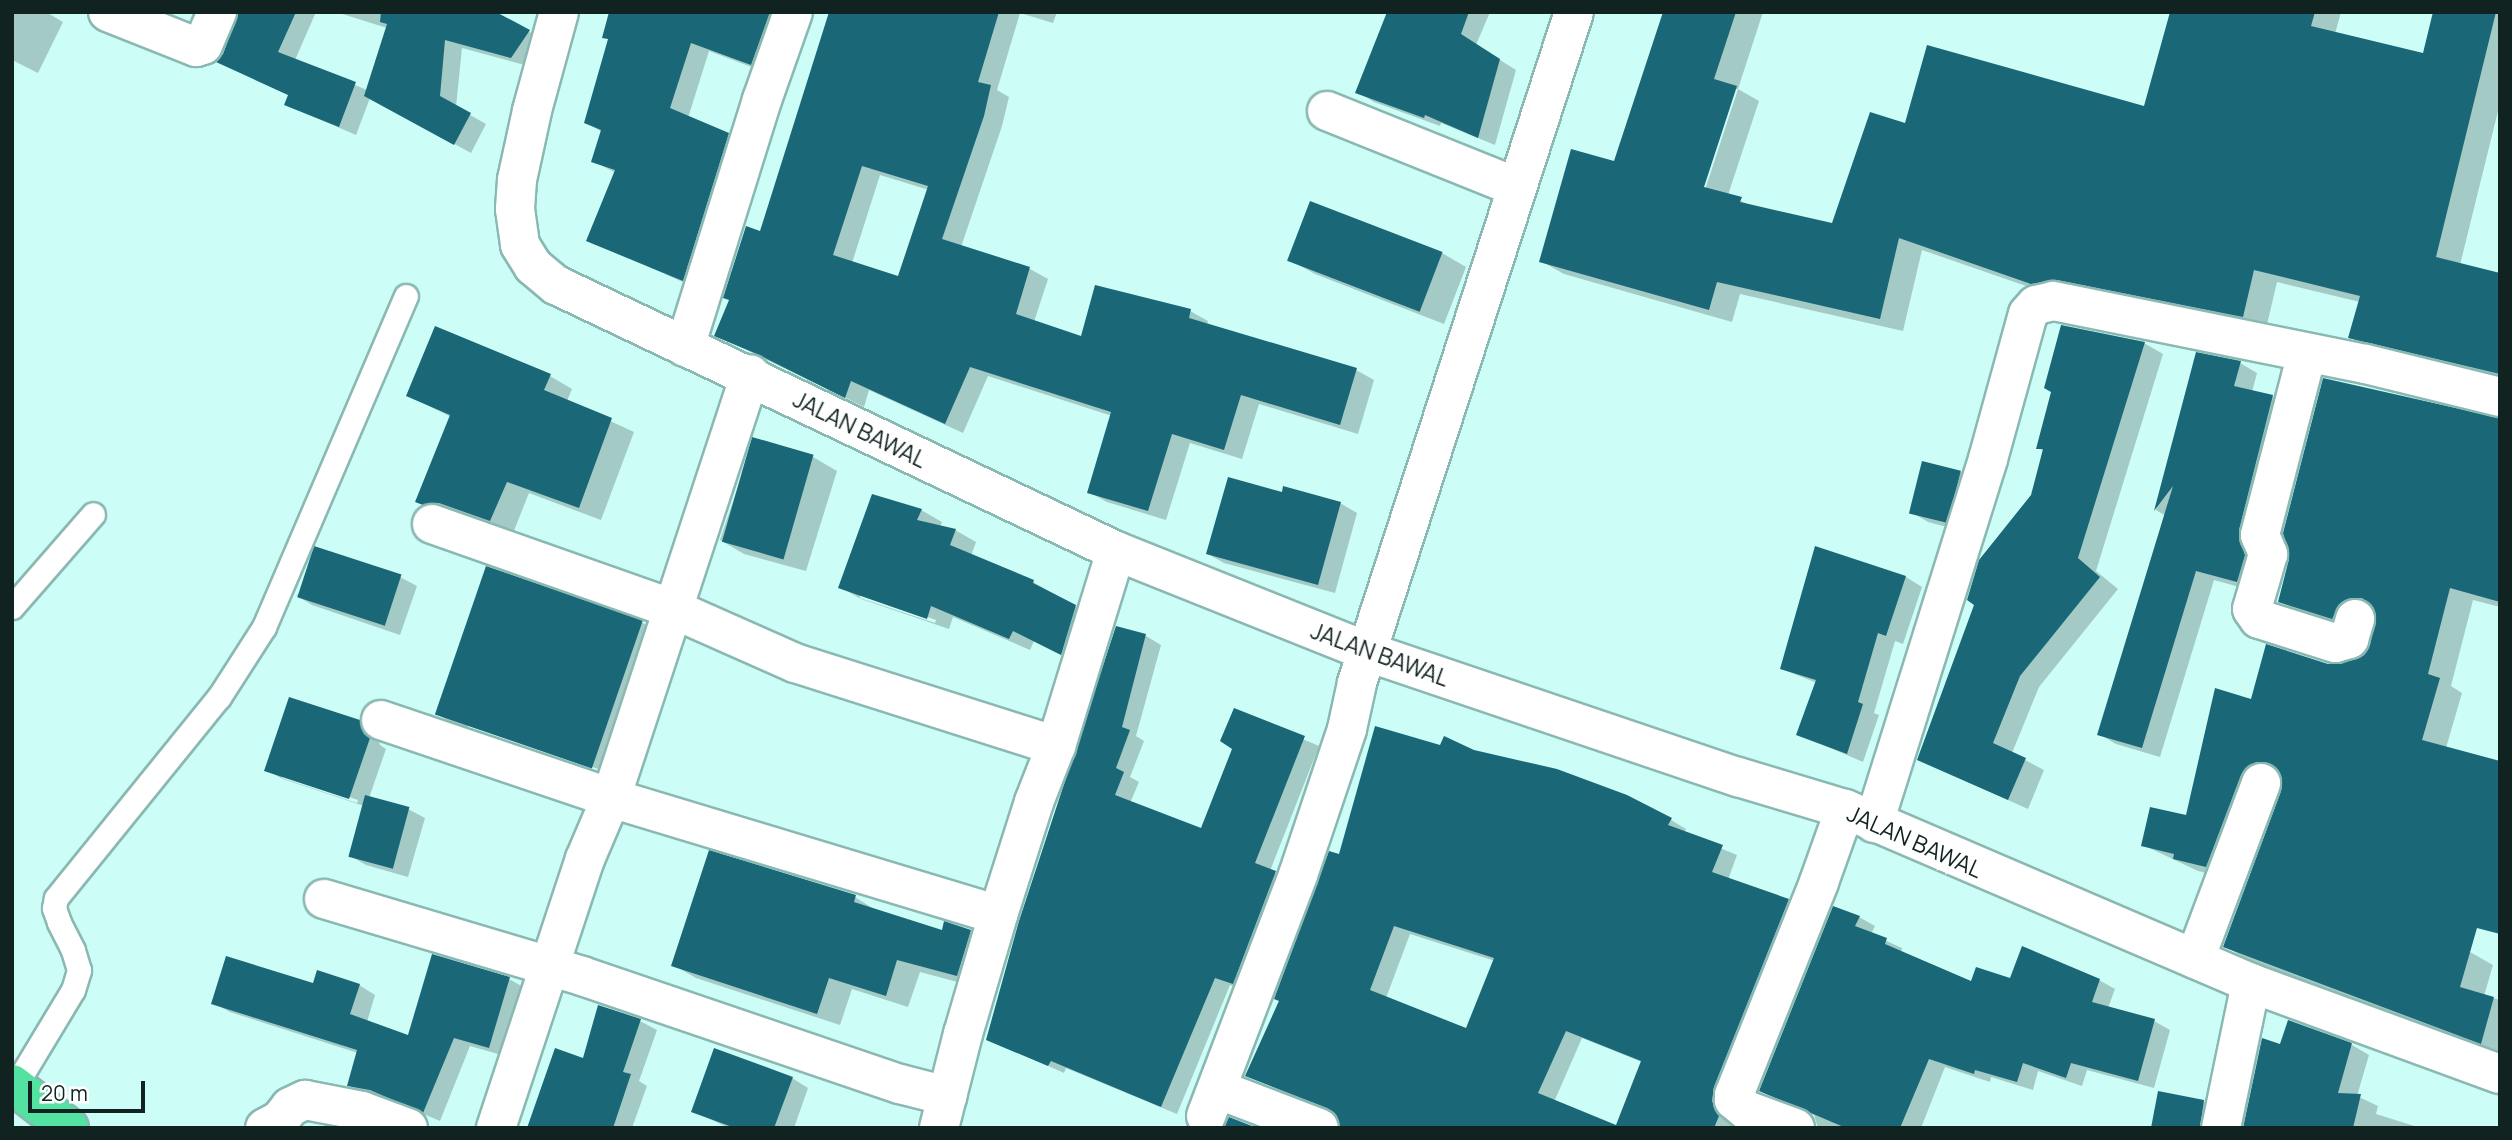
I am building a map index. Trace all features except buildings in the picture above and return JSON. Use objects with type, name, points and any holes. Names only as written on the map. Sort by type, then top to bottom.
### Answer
[{"type":"highway","points":[[14,1085],[69,1128]]},
{"type":"street","points":[[108,12],[196,47],[203,45],[216,12]]},
{"type":"street","points":[[685,347],[793,12]]},
{"type":"street","points":[[1318,1128],[1212,1102],[1298,875],[1347,729],[1362,667],[1574,12]]},
{"type":"street","name":"JALAN BAWAL","points":[[552,15],[517,180],[515,209],[520,245],[533,266],[556,285],[685,347],[744,390],[1116,551],[1362,667],[1725,772],[1859,816],[2195,959],[2245,1014],[2500,1074]]},
{"type":"street","points":[[1327,111],[1516,187]]},
{"type":"street","points":[[1796,1128],[1746,1110],[1734,1100],[1734,1095],[1825,867],[1859,816],[1988,459],[2028,314],[2036,305],[2053,301],[2307,353],[2500,397]]},
{"type":"street","points":[[2307,353],[2260,535],[2268,554],[2252,608],[2259,619],[2335,643],[2349,639],[2355,619]]},
{"type":"street","points":[[496,1128],[585,859],[611,798],[744,390]]},
{"type":"street","points":[[432,524],[671,608],[795,663],[1056,746]]},
{"type":"street","points":[[324,899],[548,967],[900,1084],[943,1112],[998,915],[1034,802],[1056,746],[1116,551]]},
{"type":"street","points":[[381,720],[611,798],[998,915]]},
{"type":"street","points":[[2195,959],[2262,783]]},
{"type":"street","points":[[2221,1128],[2245,1014]]},
{"type":"street","points":[[265,1128],[280,1121],[290,1107],[305,1100],[362,1111],[408,1128]]},
{"type":"lane","points":[[14,1085],[73,990],[79,970],[73,950],[58,922],[54,908],[56,898],[219,697],[264,627],[406,296]]},
{"type":"lane","points":[[12,607],[93,514]]}]
